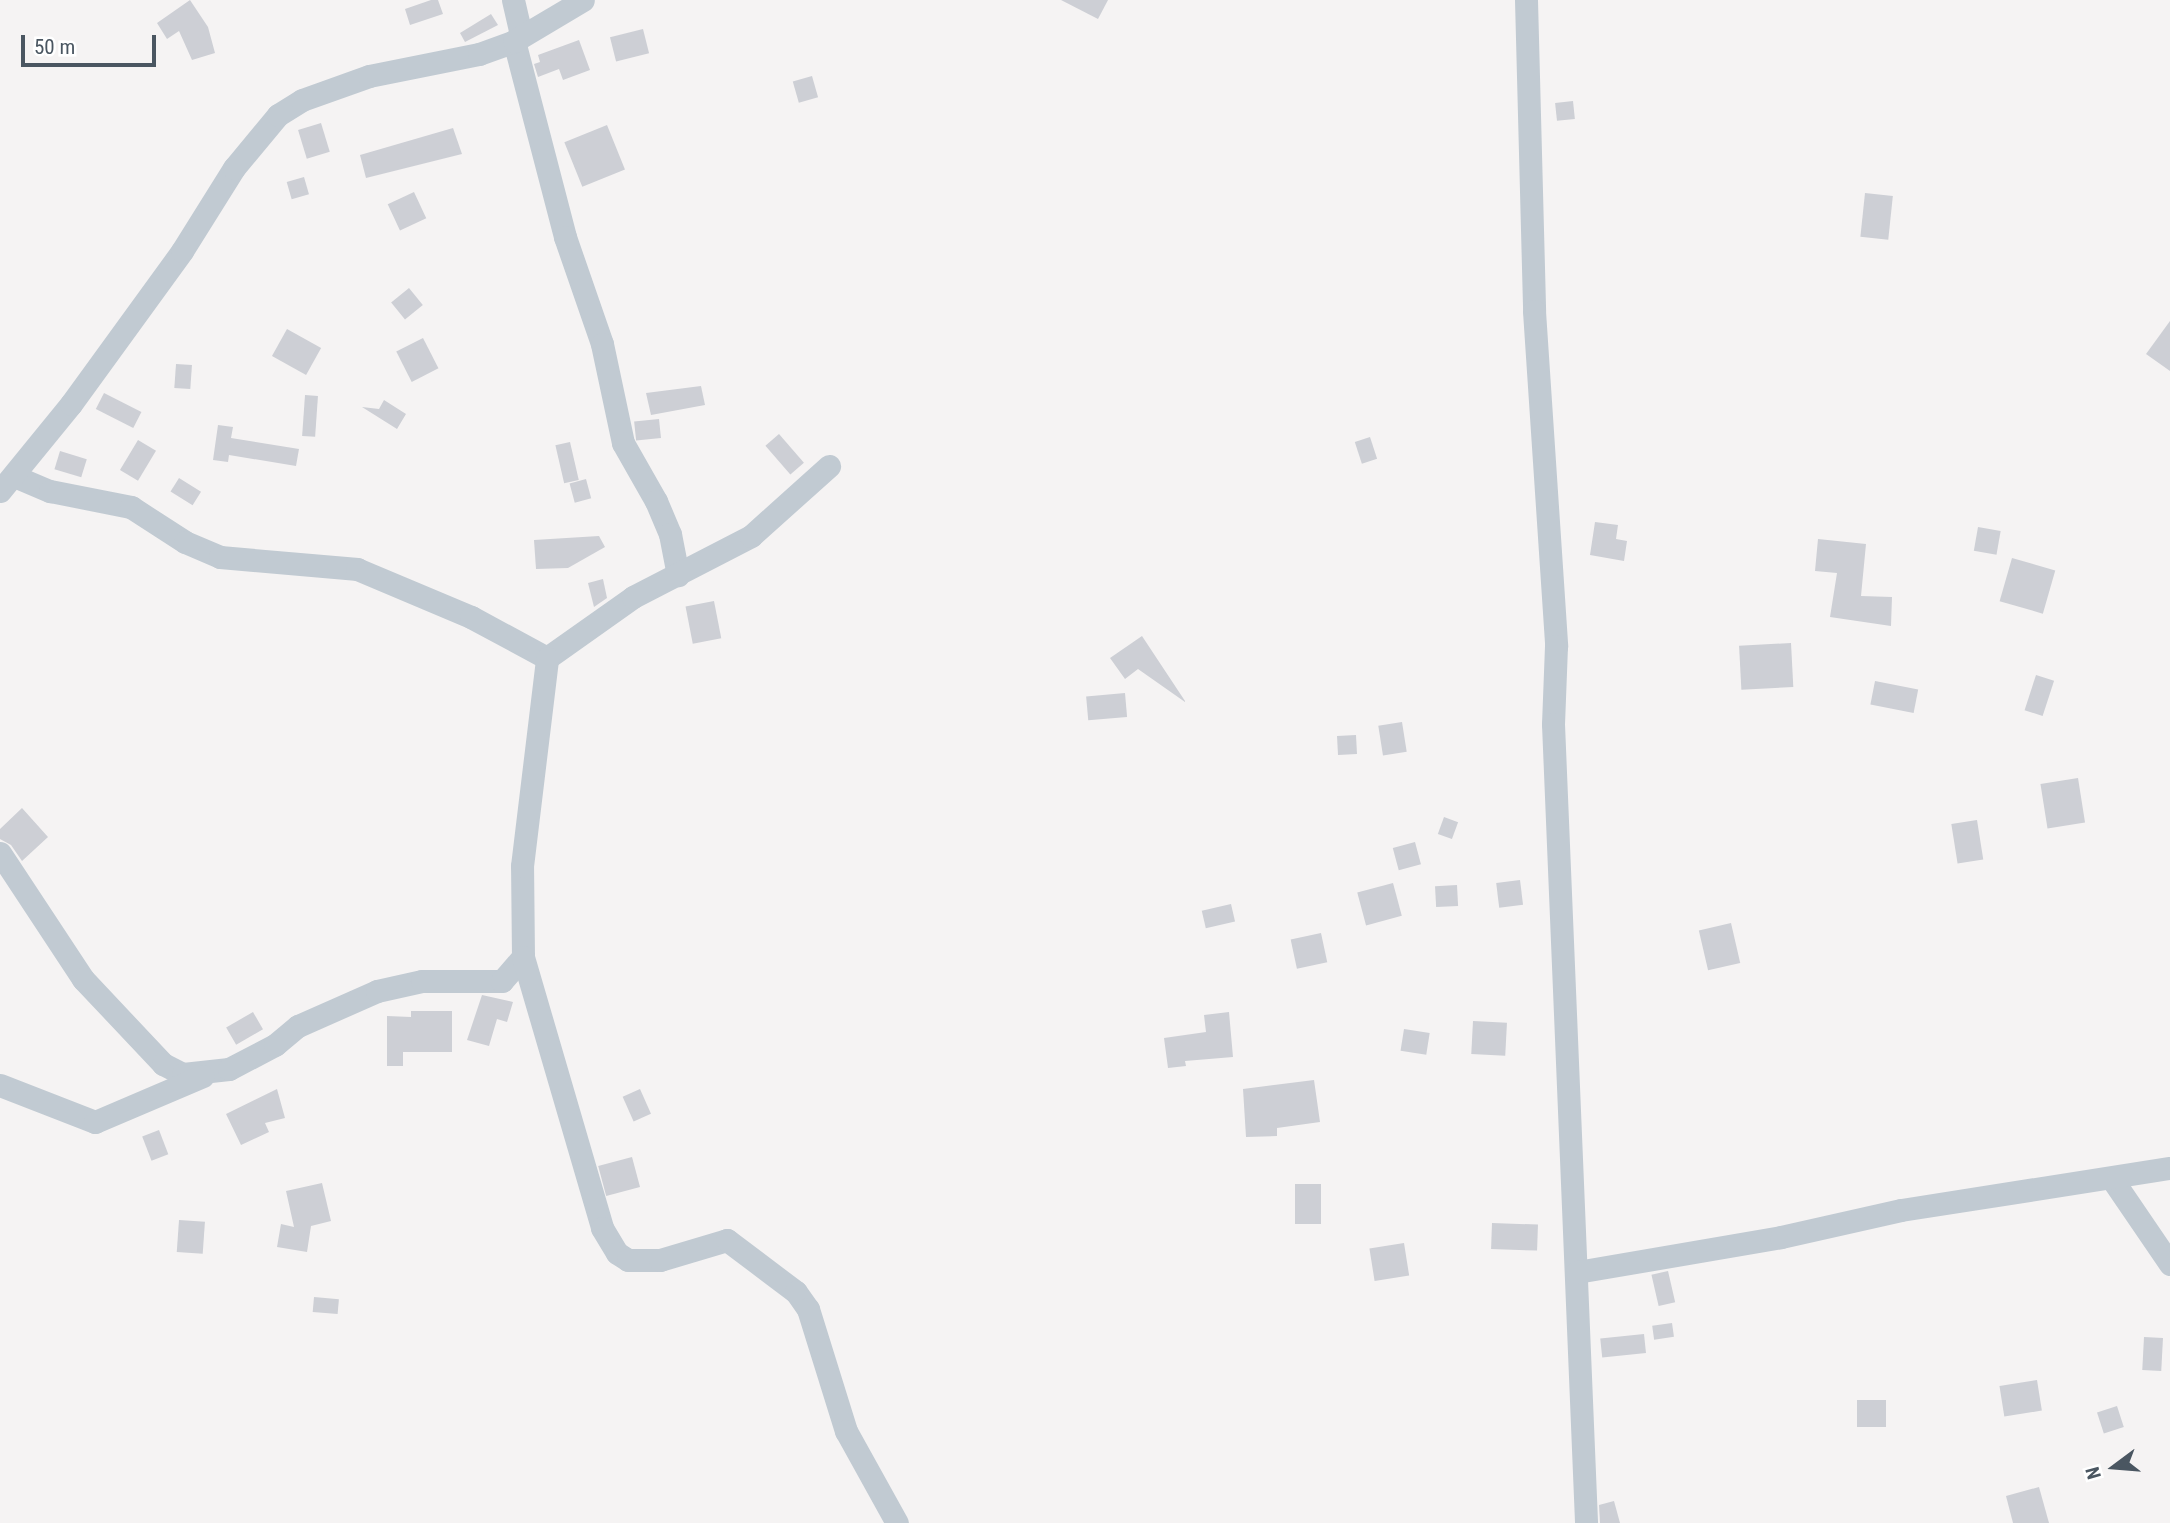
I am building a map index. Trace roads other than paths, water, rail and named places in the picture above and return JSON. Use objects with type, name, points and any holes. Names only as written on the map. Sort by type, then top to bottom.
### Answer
[{"type":"street","points":[[513,0],[517,38],[565,237],[602,344],[623,443],[656,501],[670,534],[678,575]]},
{"type":"street","points":[[547,658],[471,617],[358,569],[220,557],[185,542],[131,507],[82,494],[7,484],[110,351],[249,148],[278,115],[302,100],[369,76],[479,54],[517,38],[583,0]]},
{"type":"street","points":[[1526,0],[1534,311],[1556,646],[1553,724],[1586,1523]]},
{"type":"street","points":[[829,466],[751,536],[633,597],[547,658],[522,866],[523,957],[602,1228],[617,1252],[628,1260],[660,1260],[727,1240],[796,1292],[808,1309],[846,1431],[897,1523]]},
{"type":"street","points":[[0,853],[92,989],[163,1064],[183,1074],[206,1074]]},
{"type":"street","points":[[0,1085],[95,1122],[206,1074],[229,1069],[275,1045],[298,1026],[377,991],[422,981],[502,981],[523,957]]},
{"type":"street","points":[[1577,1272],[1781,1237],[1901,1210],[2170,1168]]},
{"type":"street","points":[[2112,1179],[2170,1264]]}]
